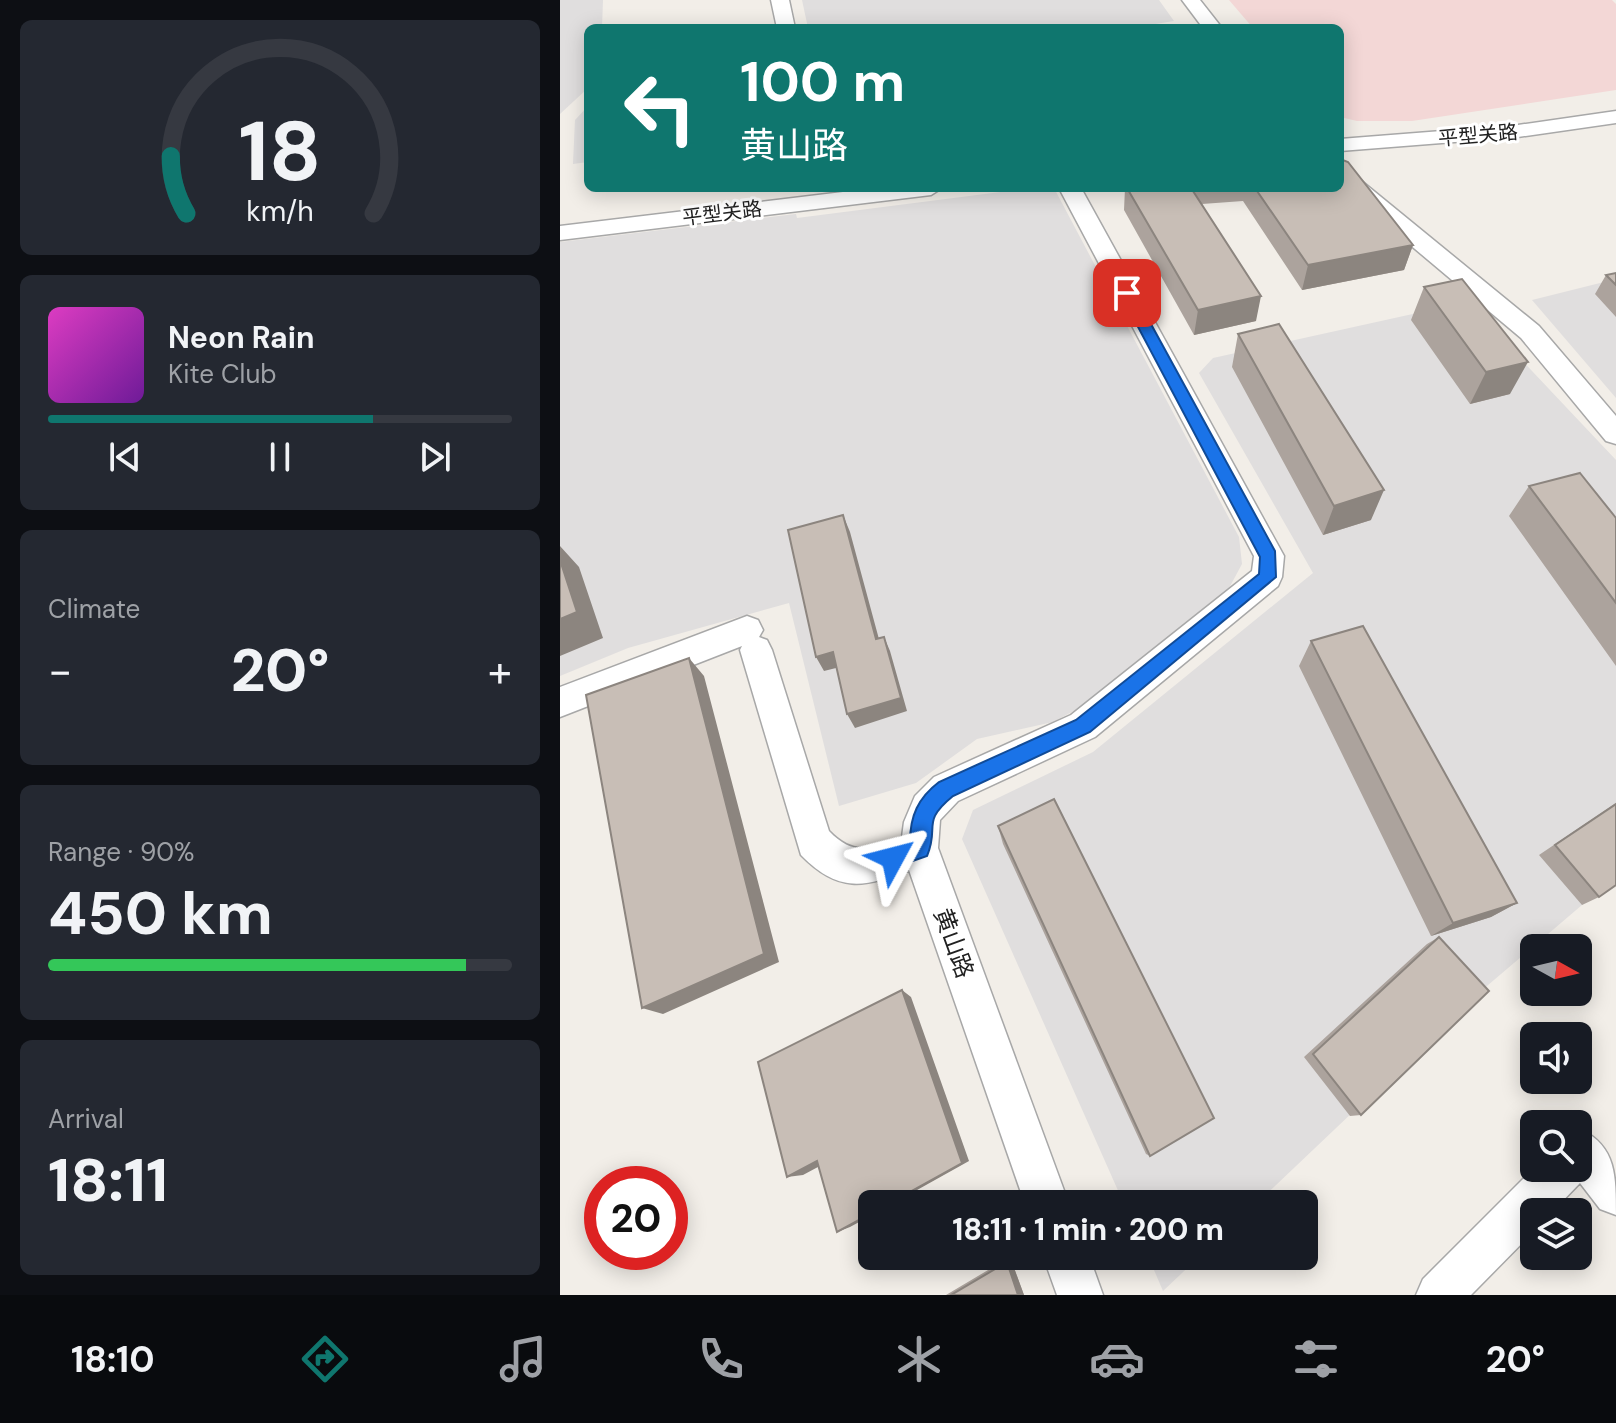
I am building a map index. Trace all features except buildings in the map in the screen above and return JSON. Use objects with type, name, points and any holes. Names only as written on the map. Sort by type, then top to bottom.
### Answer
[{"type":"street","points":[[780,0],[785,24]]},
{"type":"street","points":[[1191,0],[1210,24]]},
{"type":"street","name":"平型关路","points":[[1344,145],[1518,131],[1616,117]]},
{"type":"street","points":[[1344,178],[1530,332],[1616,434]]},
{"type":"street","name":"平型关路","points":[[560,233],[819,194],[856,192]]},
{"type":"street","name":"黄山路","points":[[1042,1190],[920,848],[920,823],[929,802],[946,789],[1083,726],[1267,577],[1269,556],[1072,192]]},
{"type":"street","points":[[560,702],[752,640],[814,842],[828,859],[848,868],[866,867],[920,848]]},
{"type":"street","points":[[1592,1163],[1616,1193]]},
{"type":"street","points":[[1439,1295],[1551,1182]]},
{"type":"street","points":[[1071,1270],[1080,1295]]},
{"type":"shaded area","points":[[560,0],[603,0],[602,24],[584,24],[584,92],[560,114]]},
{"type":"shaded area","points":[[802,0],[1159,0],[1174,21],[1156,24],[807,24]]},
{"type":"shaded area","points":[[1229,0],[1612,0],[1616,4],[1616,90],[1412,121],[1357,121],[1344,118],[1344,24],[1250,24]]},
{"type":"shaded area","points":[[584,110],[584,163],[573,164],[575,120]]},
{"type":"shaded area","points":[[1001,192],[1056,192],[1239,537],[1242,564],[1228,590],[1083,706],[1053,722],[977,739],[916,783],[839,806],[789,603],[628,648],[560,676],[560,242],[796,214],[797,218]]},
{"type":"shaded area","points":[[1616,279],[1616,398],[1532,300]]},
{"type":"shaded area","points":[[1467,302],[1616,460],[1616,880],[1548,934],[1520,934],[1520,958],[1474,997],[1271,1190],[1118,1190],[962,839],[973,810],[1093,752],[1313,573],[1199,373],[1213,358]]},
{"type":"shaded area","points":[[1154,1270],[1185,1270],[1163,1291]]},
{"type":"route","points":[[893,858],[920,848],[920,823],[929,802],[946,789],[1083,726],[1267,577],[1269,556],[1127,293]]}]
